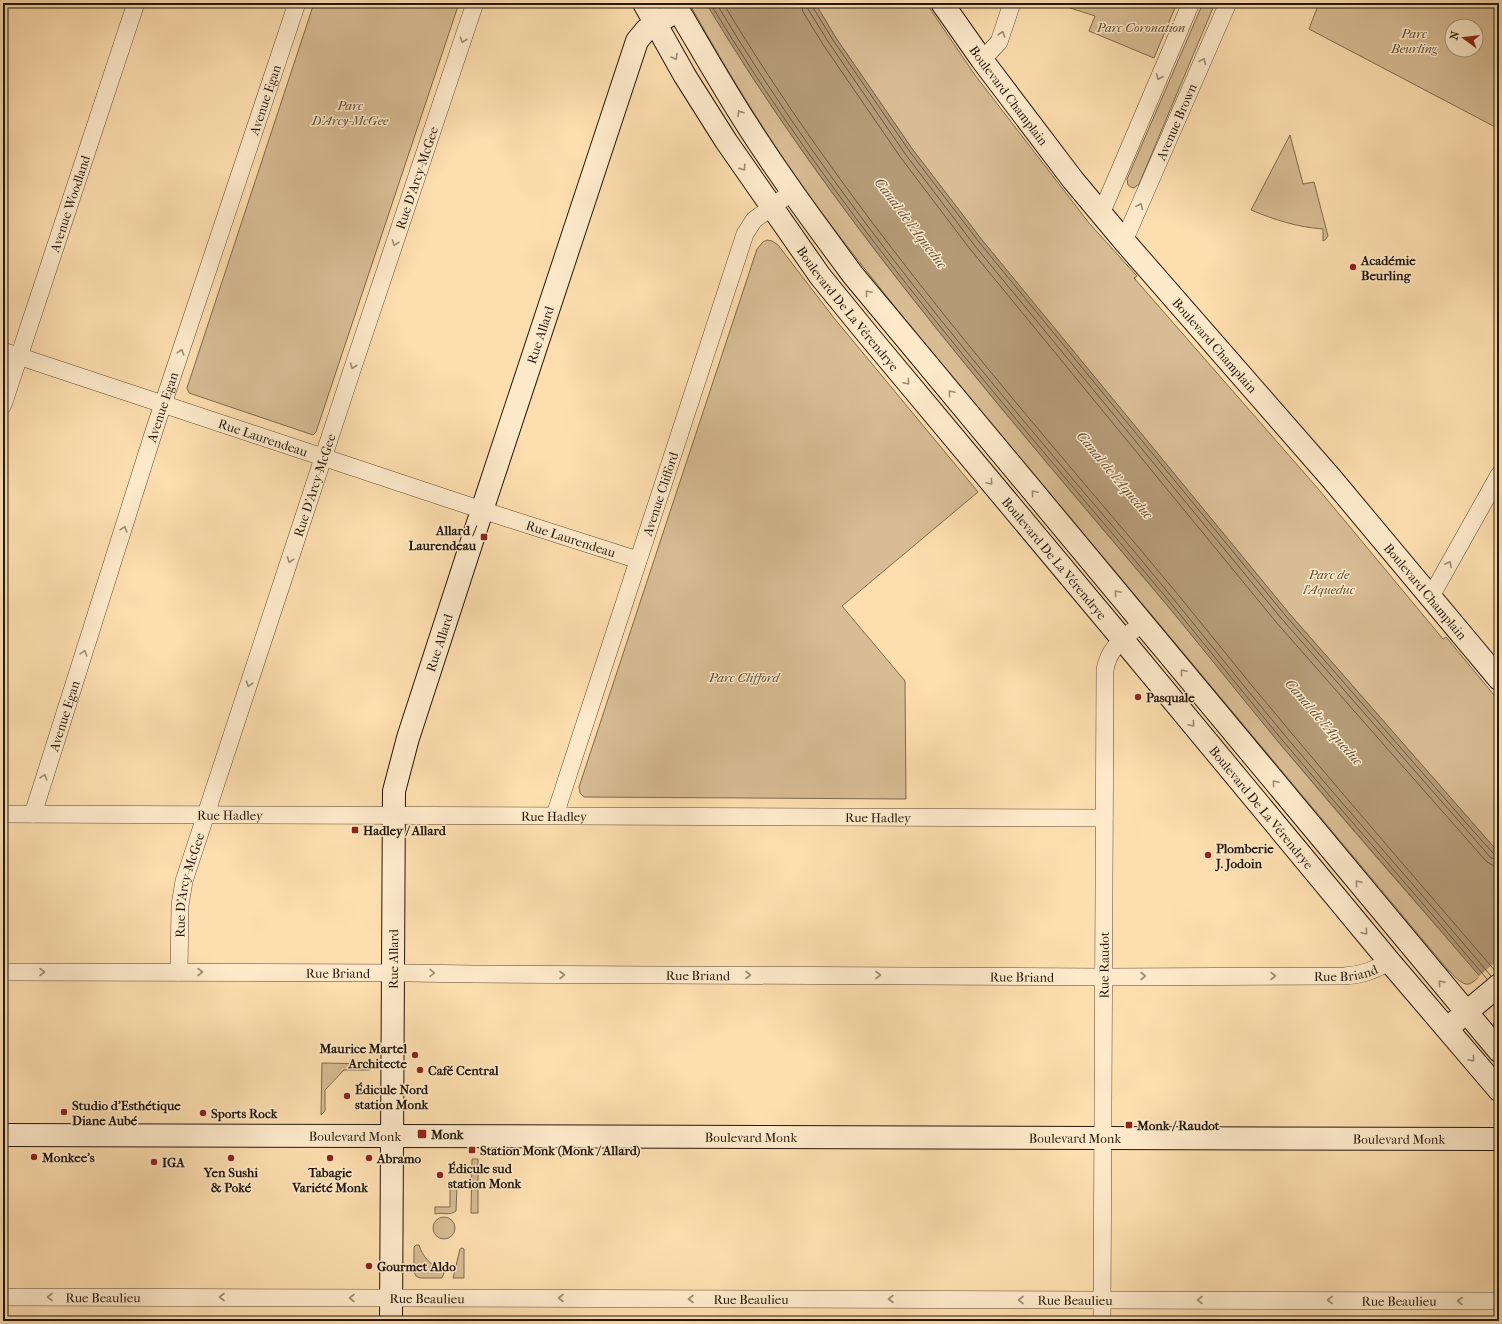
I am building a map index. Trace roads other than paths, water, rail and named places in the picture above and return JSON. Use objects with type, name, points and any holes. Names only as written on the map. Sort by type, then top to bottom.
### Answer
[{"type":"main road","name":"Boulevard De La Vérendrye","points":[[644,3],[716,126],[771,208],[820,276],[1389,961],[1499,1090]]},
{"type":"main road","name":"Boulevard Champlain","points":[[942,3],[982,60],[1073,180],[1101,214],[1331,478],[1499,679]]},
{"type":"main road","name":"Boulevard De La Vérendrye","points":[[676,6],[730,97],[792,192],[853,275],[1499,1051]]},
{"type":"main road","name":"Rue Allard","points":[[391,1321],[394,790],[401,762],[482,510],[637,41],[646,30],[676,6]]},
{"type":"main road","points":[[1446,1029],[1495,988]]},
{"type":"main road","name":"Boulevard Monk","points":[[3,1135],[1499,1139]]},
{"type":"street","name":"Avenue Woodland","points":[[3,405],[136,3]]},
{"type":"street","name":"Avenue Egan","points":[[33,814],[163,404],[297,3]]},
{"type":"street","name":"Rue D'Arcy-McGee","points":[[179,972],[181,893],[184,881],[475,3]]},
{"type":"street","points":[[982,60],[999,42],[1012,3]]},
{"type":"street","points":[[1101,214],[1192,3]]},
{"type":"street","name":"Avenue Brown","points":[[1124,241],[1228,3]]},
{"type":"street","name":"Avenue Clifford","points":[[555,815],[745,234],[754,220],[792,192]]},
{"type":"street","name":"Rue Laurendeau","points":[[3,352],[638,560]]},
{"type":"street","points":[[1430,598],[1499,475]]},
{"type":"street","name":"Rue Raudot","points":[[1102,1321],[1105,670],[1106,662],[1111,651],[1142,623]]},
{"type":"street","name":"Rue Hadley","points":[[3,814],[394,814],[1104,818]]},
{"type":"street","name":"Rue Briand","points":[[3,972],[1104,977],[1344,976],[1365,974],[1389,961]]},
{"type":"street","name":"Rue Beaulieu","points":[[3,1297],[1499,1301]]},
{"type":"water","name":"Canal de l'Aqueduc","points":[[706,3],[815,3],[836,38],[913,150],[982,240],[1288,612],[1499,853],[1499,999],[1263,724],[1155,590],[1021,432],[909,294],[855,224],[803,152],[753,78]]},
{"type":"place","name":"Académie Beurling","points":[[1353,267]]},
{"type":"place","name":"Allard / Laurendeau","points":[[484,537]]},
{"type":"place","name":"Pasquale","points":[[1138,697]]},
{"type":"place","name":"Hadley / Allard","points":[[355,830]]},
{"type":"place","name":"Plomberie J. Jodoin","points":[[1208,855]]},
{"type":"place","name":"Maurice Martel Architecte","points":[[415,1055]]},
{"type":"place","name":"Café Central","points":[[420,1070]]},
{"type":"place","name":"Édicule Nord station Monk","points":[[347,1096]]},
{"type":"place","name":"Studio d'Esthétique Diane Aubé","points":[[64,1112]]},
{"type":"place","name":"Sports Rock","points":[[203,1113]]},
{"type":"place","name":"Monk / Raudot","points":[[1129,1125]]},
{"type":"place","name":"Monk","points":[[422,1134]]},
{"type":"place","name":"Station Monk (Monk / Allard)","points":[[472,1150]]},
{"type":"place","name":"Monkee's","points":[[34,1157]]},
{"type":"place","name":"Yen Sushi & Poké","points":[[231,1158]]},
{"type":"place","name":"Tabagie Variété Monk","points":[[330,1158]]},
{"type":"place","name":"Abramo","points":[[369,1158]]},
{"type":"place","name":"IGA","points":[[154,1162]]},
{"type":"place","name":"Édicule sud station Monk","points":[[440,1175]]},
{"type":"place","name":"Gourmet Aldo","points":[[369,1266]]},
{"type":"park label","name":"Parc Coronation","points":[[1141,27]]},
{"type":"park label","name":"Parc Beurling","points":[[1414,40]]},
{"type":"park label","name":"Parc D'Arcy-McGee","points":[[350,112]]},
{"type":"park label","name":"Parc de l'Aqueduc","points":[[1329,582]]},
{"type":"park label","name":"Parc Clifford","points":[[744,677]]}]
